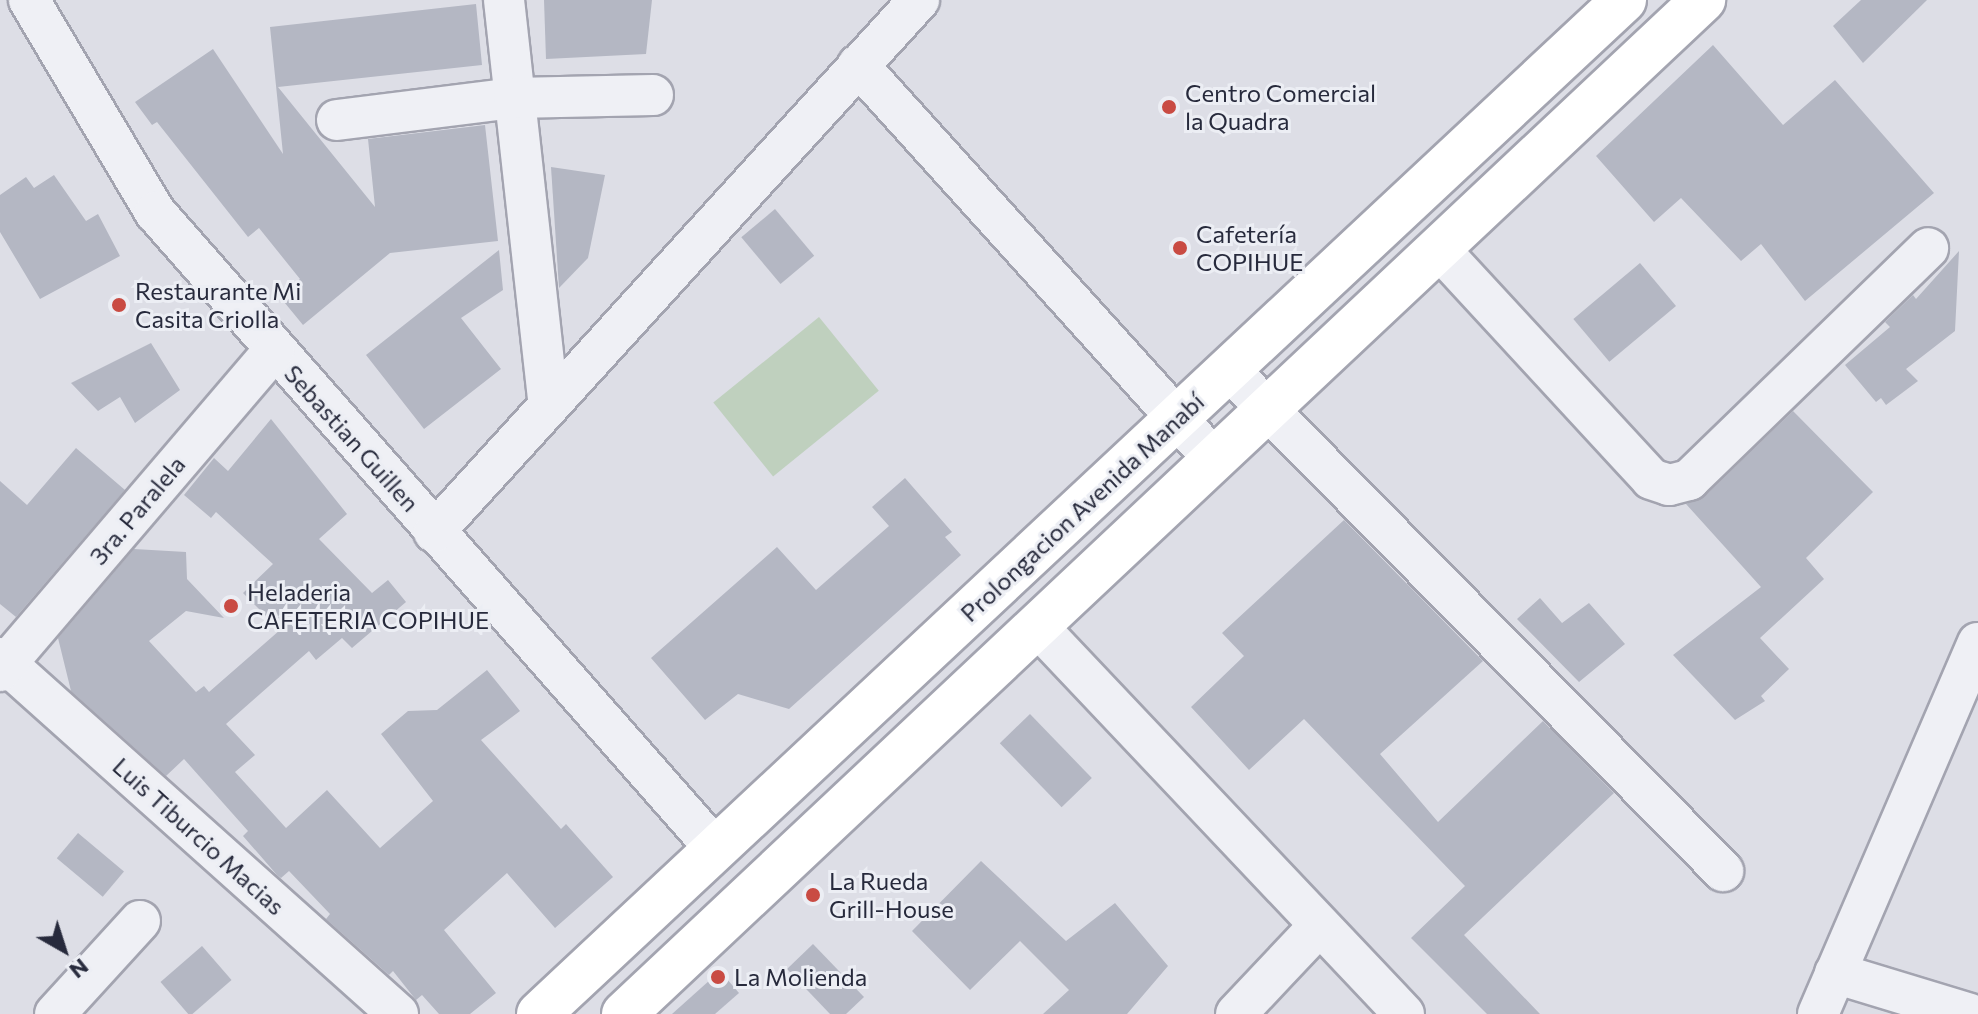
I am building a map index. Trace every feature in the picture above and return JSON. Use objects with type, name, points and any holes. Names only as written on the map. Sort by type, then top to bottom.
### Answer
[{"type":"main road","name":"Prolongacion Avenida Manabí","points":[[539,1014],[1174,419],[1231,372],[1624,0]]},
{"type":"main road","points":[[624,1014],[1213,458],[1268,411],[1440,250],[1684,7]]},
{"type":"street","name":"Sebastian Guillen","points":[[29,0],[155,212],[715,848]]},
{"type":"street","points":[[504,0],[548,401]]},
{"type":"street","points":[[434,532],[548,401],[919,0]]},
{"type":"street","points":[[858,65],[1174,419],[1213,458]]},
{"type":"street","points":[[337,120],[514,98],[653,95]]},
{"type":"street","points":[[1440,250],[1651,479],[1669,485],[1689,480],[1928,248]]},
{"type":"street","name":"3ra. Paralela","points":[[2,664],[274,350]]},
{"type":"street","points":[[1231,372],[1723,871]]},
{"type":"street","points":[[1037,626],[1318,927],[1404,1014]]},
{"type":"street","points":[[1818,1014],[1978,643]]},
{"type":"street","name":"Luis Tiburcio Macias","points":[[2,664],[398,1014]]},
{"type":"street","points":[[55,1014],[140,921]]},
{"type":"street","points":[[1236,1014],[1318,927]]},
{"type":"street","points":[[1835,973],[1970,1014]]},
{"type":"green space","points":[[819,317],[879,391],[773,476],[713,403]]},
{"type":"building","points":[[544,0],[652,0],[646,54],[546,59]]},
{"type":"building","points":[[1861,0],[1927,0],[1863,63],[1833,26]]},
{"type":"building","points":[[476,4],[482,65],[278,87],[375,207],[368,139],[485,125],[498,241],[390,253],[303,325],[280,297],[300,279],[259,228],[248,237],[157,122],[152,125],[135,102],[213,49],[283,154],[270,27]]},
{"type":"building","points":[[1713,45],[1783,125],[1835,80],[1934,193],[1805,301],[1761,244],[1741,261],[1681,198],[1654,222],[1596,156]]},
{"type":"building","points":[[551,167],[605,175],[588,258],[559,288]]},
{"type":"building","points":[[54,175],[86,221],[98,214],[120,256],[40,299],[0,232],[0,195],[26,177],[34,188]]},
{"type":"building","points":[[775,209],[814,256],[781,284],[741,237]]},
{"type":"building","points":[[499,250],[503,290],[461,318],[501,369],[424,429],[366,355]]},
{"type":"building","points":[[1959,251],[1955,331],[1906,369],[1918,381],[1886,405],[1881,398],[1876,402],[1845,365],[1890,327],[1885,322],[1913,295],[1916,299]]},
{"type":"building","points":[[1640,263],[1676,306],[1609,362],[1573,319]]},
{"type":"building","points":[[151,343],[180,390],[135,423],[120,397],[98,411],[71,383]]},
{"type":"building","points":[[1793,411],[1873,492],[1806,558],[1824,579],[1760,638],[1789,669],[1761,696],[1765,701],[1735,720],[1673,655],[1761,587],[1686,504],[1705,496]]},
{"type":"building","points":[[271,419],[347,514],[319,539],[372,593],[388,580],[406,602],[352,648],[342,638],[316,660],[309,651],[226,724],[255,755],[235,772],[286,828],[327,790],[380,848],[433,801],[381,734],[408,711],[437,710],[487,670],[520,711],[481,740],[561,829],[566,824],[613,877],[555,928],[507,873],[444,930],[496,993],[470,1014],[439,1014],[422,995],[416,1000],[393,971],[389,975],[326,919],[330,914],[289,871],[281,878],[277,875],[243,836],[248,831],[184,759],[166,776],[71,691],[58,638],[134,549],[186,552],[187,579],[224,618],[186,611],[149,641],[196,692],[204,686],[209,692],[280,630],[243,593],[273,564],[216,512],[211,518],[184,495],[214,458],[228,471]]},
{"type":"building","points":[[76,448],[125,490],[16,617],[0,604],[0,481],[27,505]]},
{"type":"building","points":[[905,478],[952,532],[945,537],[961,555],[789,709],[738,694],[705,720],[651,658],[777,547],[816,590],[889,526],[872,507]]},
{"type":"building","points":[[1344,520],[1483,661],[1380,754],[1438,822],[1543,721],[1614,793],[1464,935],[1540,1014],[1487,1014],[1411,938],[1465,886],[1304,719],[1249,770],[1191,707],[1244,656],[1222,633]]},
{"type":"building","points":[[1540,598],[1562,623],[1589,603],[1625,644],[1579,682],[1517,619]]},
{"type":"building","points":[[1030,714],[1092,778],[1062,807],[1000,743]]},
{"type":"building","points":[[78,833],[124,872],[103,897],[57,858]]},
{"type":"building","points":[[981,861],[1066,941],[1115,903],[1168,966],[1127,1014],[1043,1014],[1069,990],[1020,941],[970,990],[912,931]]},
{"type":"building","points":[[813,944],[864,997],[846,1014],[830,1014],[787,969]]},
{"type":"building","points":[[202,946],[232,980],[192,1014],[188,1014],[160,982]]},
{"type":"building","points":[[720,971],[739,993],[715,1014],[672,1014]]},
{"type":"place","name":"Centro Comercial la Quadra","points":[[1169,107]]},
{"type":"place","name":"Cafetería COPIHUE","points":[[1180,248]]},
{"type":"place","name":"Restaurante Mi Casita Criolla","points":[[119,305]]},
{"type":"place","name":"Heladeria CAFETERIA COPIHUE","points":[[231,606]]},
{"type":"place","name":"La Rueda Grill-House","points":[[813,895]]},
{"type":"place","name":"La Molienda","points":[[718,977]]}]
